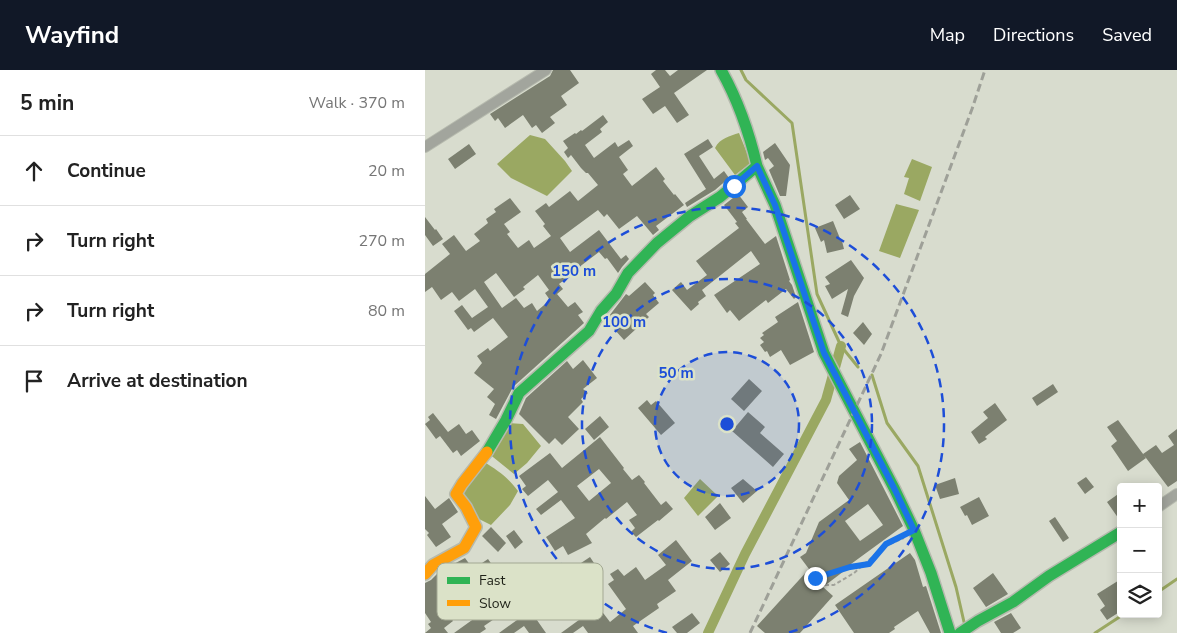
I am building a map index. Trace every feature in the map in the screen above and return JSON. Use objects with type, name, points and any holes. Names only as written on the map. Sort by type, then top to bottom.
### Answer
[{"type":"street","points":[[425,147],[546,70]]},
{"type":"street","points":[[721,70],[736,98],[751,139],[757,166],[775,205],[824,353],[915,532],[931,573],[950,633]]},
{"type":"street","points":[[425,574],[433,565],[464,548],[476,527],[456,494],[483,458],[506,420],[519,393],[589,331],[601,311],[616,294],[628,273],[657,243],[689,216],[720,197],[757,166]]},
{"type":"street","points":[[1162,504],[1177,494]]},
{"type":"street","points":[[960,633],[1013,602],[1049,576],[1117,534]]},
{"type":"path","points":[[825,585],[834,585],[854,573],[883,547],[915,532]]},
{"type":"path","points":[[815,578],[850,567],[869,564],[883,547]]},
{"type":"shaded area","points":[[739,133],[751,163],[735,175],[715,148],[722,140]]},
{"type":"shaded area","points":[[530,135],[545,139],[572,171],[547,196],[511,178],[497,164]]},
{"type":"shaded area","points":[[912,159],[932,167],[920,201],[904,194],[909,178],[904,177]]},
{"type":"shaded area","points":[[896,204],[919,210],[900,258],[879,251]]},
{"type":"shaded area","points":[[507,423],[523,424],[541,446],[527,463],[514,474],[488,453]]},
{"type":"shaded area","points":[[483,461],[498,471],[518,491],[510,505],[491,525],[475,517],[459,492]]},
{"type":"shaded area","points":[[700,479],[718,496],[698,516],[684,498]]},
{"type":"building","points":[[553,70],[570,70],[579,83],[561,96],[567,105],[550,117],[555,123],[542,133],[536,125],[532,128],[523,115],[505,128],[498,118],[495,121],[490,114],[550,76]]},
{"type":"building","points":[[656,70],[665,70],[670,76],[678,70],[707,70],[674,93],[689,115],[677,123],[665,106],[653,114],[642,99],[660,87],[651,74]]},
{"type":"building","points":[[603,115],[608,122],[600,129],[602,132],[585,145],[594,158],[615,142],[618,147],[629,140],[633,146],[619,157],[628,170],[623,174],[632,186],[656,167],[665,179],[663,181],[684,205],[656,226],[659,230],[653,235],[637,216],[619,229],[607,214],[604,217],[598,210],[560,238],[570,252],[599,230],[621,259],[626,255],[629,259],[618,273],[607,258],[605,259],[599,252],[559,284],[563,289],[557,294],[568,307],[575,302],[583,312],[578,315],[584,323],[513,387],[496,419],[489,415],[495,404],[487,397],[494,389],[474,373],[482,363],[477,356],[488,348],[490,351],[508,337],[493,318],[474,332],[471,328],[468,330],[454,311],[462,305],[472,318],[488,307],[475,289],[459,301],[452,292],[441,300],[432,287],[425,292],[425,274],[450,254],[442,244],[454,235],[466,251],[480,241],[474,234],[488,223],[486,219],[496,212],[494,209],[510,198],[521,212],[504,224],[510,232],[507,234],[518,248],[529,240],[534,248],[551,236],[535,211],[546,203],[549,207],[570,191],[578,201],[598,185],[571,155],[568,158],[564,152],[568,148],[563,141],[582,131]],"holes":[[[496,273],[514,297],[525,289],[523,287],[538,275],[549,290],[545,293],[550,300],[537,311],[532,303],[524,308],[516,298],[502,308],[484,282]]]},
{"type":"building","points":[[708,139],[713,147],[699,156],[714,179],[724,171],[729,178],[715,190],[687,207],[685,203],[706,189],[684,154]]},
{"type":"building","points":[[775,143],[790,165],[786,196],[780,196],[769,170],[774,166],[768,158],[765,160],[763,152]]},
{"type":"building","points":[[469,144],[476,154],[455,169],[448,159]]},
{"type":"building","points":[[738,194],[748,207],[742,212],[765,244],[776,236],[789,281],[796,297],[794,299],[786,289],[768,303],[766,300],[739,321],[730,310],[727,313],[714,295],[760,264],[751,251],[702,290],[706,296],[691,311],[672,290],[681,282],[687,290],[707,275],[696,261],[739,228],[735,223],[737,222],[724,205]]},
{"type":"building","points":[[850,195],[860,209],[844,219],[835,205]]},
{"type":"building","points":[[425,217],[443,239],[433,246],[425,235]]},
{"type":"building","points":[[833,221],[844,249],[827,253],[824,240],[821,242],[815,228]]},
{"type":"building","points":[[851,260],[864,278],[854,296],[848,317],[841,314],[848,289],[832,299],[825,286],[830,284],[825,277]]},
{"type":"building","points":[[645,282],[655,293],[653,295],[659,303],[646,314],[649,317],[624,340],[606,320],[626,294],[629,296]]},
{"type":"building","points":[[798,302],[814,352],[790,365],[781,350],[770,357],[767,351],[765,352],[760,345],[764,342],[760,338],[764,335],[762,333],[778,322],[775,317]]},
{"type":"building","points":[[863,322],[872,334],[864,345],[853,333]]},
{"type":"building","points":[[583,360],[597,378],[583,389],[588,393],[581,399],[583,402],[568,417],[579,429],[562,445],[555,438],[549,444],[519,414],[526,398],[567,361],[573,369]]},
{"type":"building","points":[[749,379],[762,391],[744,411],[731,399]]},
{"type":"building","points":[[1053,384],[1058,392],[1037,406],[1032,398]]},
{"type":"building","points":[[647,400],[651,405],[656,401],[675,423],[661,435],[638,408]]},
{"type":"building","points":[[995,403],[1007,420],[979,444],[971,432],[988,418],[983,412]]},
{"type":"building","points":[[748,412],[765,427],[760,433],[784,454],[773,467],[732,431]]},
{"type":"building","points":[[433,413],[448,432],[459,424],[466,434],[472,430],[480,441],[461,456],[457,450],[453,453],[440,436],[436,439],[425,424],[430,420],[428,417]]},
{"type":"building","points":[[600,416],[609,427],[594,440],[585,429]]},
{"type":"building","points":[[1118,420],[1146,458],[1128,471],[1111,446],[1117,441],[1107,427]]},
{"type":"building","points":[[1177,429],[1177,481],[1168,487],[1143,454],[1156,445],[1162,453],[1174,445],[1168,436]]},
{"type":"building","points":[[600,437],[632,480],[639,475],[661,505],[666,501],[673,509],[636,537],[631,532],[635,528],[629,520],[637,515],[627,502],[586,534],[592,543],[568,555],[563,546],[555,551],[546,537],[575,518],[561,500],[541,515],[536,509],[558,492],[548,480],[528,496],[522,489],[526,486],[519,476],[550,453],[562,468]],"holes":[[[599,469],[611,483],[589,501],[577,486]]]},
{"type":"building","points":[[860,442],[903,526],[823,587],[833,596],[800,633],[765,633],[757,626],[809,569],[800,557],[806,553],[819,522],[849,500],[837,483],[839,476],[857,460],[849,449]],"holes":[[[868,504],[883,525],[860,541],[845,521]]]},
{"type":"building","points":[[1086,477],[1094,487],[1085,494],[1077,483]]},
{"type":"building","points":[[955,478],[959,494],[940,499],[935,485]]},
{"type":"building","points":[[743,479],[757,491],[743,503],[731,488]]},
{"type":"building","points":[[1117,495],[1117,516],[1107,502]]},
{"type":"building","points":[[425,496],[435,509],[449,498],[458,512],[442,524],[451,537],[436,547],[425,529]]},
{"type":"building","points":[[979,497],[989,516],[972,525],[960,507]]},
{"type":"building","points":[[720,503],[731,518],[715,530],[705,517]]},
{"type":"building","points":[[1055,517],[1069,538],[1063,542],[1049,521]]},
{"type":"building","points":[[491,527],[506,543],[498,552],[482,536]]},
{"type":"building","points":[[514,530],[523,542],[515,549],[506,536]]},
{"type":"building","points":[[676,540],[692,561],[668,580],[676,591],[657,604],[659,608],[633,626],[638,633],[588,633],[583,626],[573,633],[561,633],[579,620],[603,620],[603,613],[610,622],[626,609],[608,584],[614,580],[610,574],[618,569],[624,576],[636,567],[645,580],[666,565],[658,555]]},
{"type":"building","points":[[720,552],[730,564],[720,572],[710,560]]},
{"type":"building","points":[[910,553],[915,560],[923,587],[926,586],[941,633],[930,633],[918,611],[894,627],[895,629],[889,633],[854,633],[835,605]]},
{"type":"building","points":[[590,557],[594,563],[581,563]]},
{"type":"building","points":[[465,558],[469,563],[456,563]]},
{"type":"building","points":[[488,559],[491,563],[482,563]]},
{"type":"building","points":[[993,573],[1008,594],[986,607],[973,588]]},
{"type":"building","points":[[437,574],[437,620],[452,620],[444,628],[448,633],[425,633],[431,628],[428,624],[431,622],[425,613],[425,583]]},
{"type":"building","points":[[1117,582],[1117,614],[1107,620],[1100,610],[1105,606],[1097,594]]},
{"type":"building","points":[[692,613],[700,623],[687,633],[677,633],[672,627]]},
{"type":"building","points":[[1011,613],[1021,628],[1013,633],[1001,633],[994,622]]},
{"type":"building","points":[[472,620],[493,620],[484,626],[486,629],[480,633],[454,633]]},
{"type":"building","points":[[517,620],[537,620],[546,633],[529,633],[524,626],[514,633],[499,633]]},
{"type":"waterway","points":[[741,70],[746,80],[792,123],[817,294],[841,346],[858,367]]},
{"type":"waterway","points":[[708,633],[745,554],[826,400],[841,346]]},
{"type":"waterway","points":[[872,375],[887,423],[918,466],[966,625]]},
{"type":"waterway","points":[[1162,589],[1177,579]]},
{"type":"waterway","points":[[1095,633],[1118,618]]},
{"type":"railway","points":[[750,633],[881,354],[985,70]]},
{"type":"traffic: fast","points":[[487,452],[519,393],[589,331],[601,311],[616,294],[628,273],[657,243],[690,216],[720,197],[757,166],[742,116],[721,70]]},
{"type":"traffic: fast","points":[[757,166],[775,205],[824,353],[914,530],[931,573],[950,633]]},
{"type":"traffic: fast","points":[[960,633],[1013,602],[1049,576],[1117,534]]},
{"type":"traffic: slow","points":[[425,574],[433,565],[464,548],[476,527],[466,507],[456,494],[487,452]]},
{"type":"route","points":[[734,186],[757,166],[775,205],[824,353],[914,530],[886,544],[869,564],[850,567],[815,578]]}]
